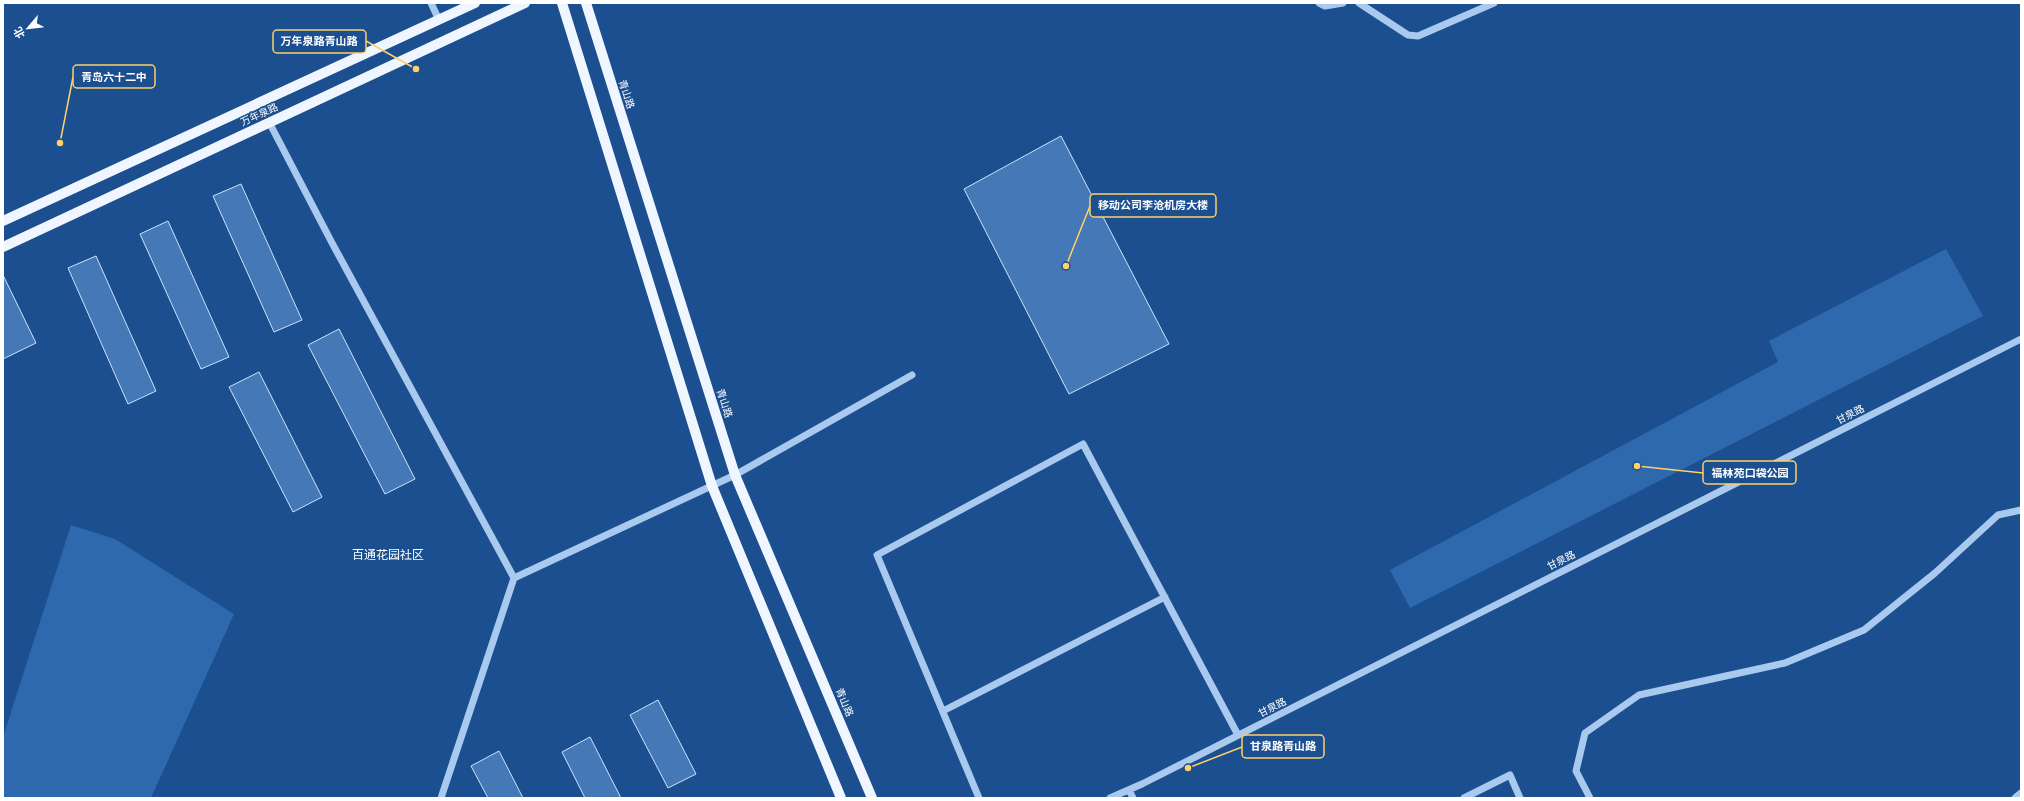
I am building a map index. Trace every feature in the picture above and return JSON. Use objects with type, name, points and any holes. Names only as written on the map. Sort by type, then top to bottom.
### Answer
[{"type":"main road","name":"万年泉路","points":[[3,221],[475,3]]},
{"type":"main road","name":"万年泉路","points":[[3,247],[525,3]]},
{"type":"main road","points":[[562,3],[712,486],[841,798]]},
{"type":"main road","name":"青山路","points":[[586,3],[735,475],[872,798]]},
{"type":"street","points":[[431,3],[439,20]]},
{"type":"street","points":[[1318,3],[1325,6],[1343,3]]},
{"type":"street","points":[[1358,3],[1408,35],[1418,36],[1494,3]]},
{"type":"street","points":[[269,122],[331,241],[514,578]]},
{"type":"street","name":"甘泉路","points":[[1110,798],[1129,790],[2021,339]]},
{"type":"street","points":[[441,798],[514,578],[735,475],[912,375]]},
{"type":"street","points":[[979,798],[877,555],[1083,444],[1238,735]]},
{"type":"street","points":[[1590,798],[1576,771],[1585,732],[1639,695],[1785,663],[1864,630],[1935,572],[1998,515],[2021,510]]},
{"type":"street","points":[[943,711],[1165,597]]},
{"type":"street","points":[[1464,798],[1510,775],[1520,798]]},
{"type":"street","points":[[1129,790],[1133,798]]},
{"type":"street","points":[[2015,798],[2021,793]]},
{"type":"shaded area","points":[[1946,249],[1983,316],[1410,608],[1390,570],[1778,362],[1769,341]]},
{"type":"shaded area","points":[[71,525],[115,539],[234,614],[151,798],[3,798],[3,737]]},
{"type":"building","points":[[1061,136],[1169,344],[1069,394],[964,189]]},
{"type":"building","points":[[241,184],[302,320],[274,332],[213,196]]},
{"type":"building","points":[[168,221],[229,357],[201,369],[140,234]]},
{"type":"building","points":[[96,256],[156,391],[128,404],[68,268]]},
{"type":"building","points":[[3,275],[36,343],[3,359]]},
{"type":"building","points":[[339,329],[415,479],[385,494],[308,345]]},
{"type":"building","points":[[259,372],[322,497],[293,512],[229,387]]},
{"type":"building","points":[[658,700],[696,774],[668,788],[630,715]]},
{"type":"building","points":[[590,737],[621,798],[585,798],[562,752]]},
{"type":"building","points":[[499,751],[523,798],[488,798],[471,766]]},
{"type":"place","name":"万年泉路青山路","points":[[416,69]]},
{"type":"place","name":"青岛六十二中","points":[[60,143]]},
{"type":"place","name":"移动公司李沧机房大楼","points":[[1066,266]]},
{"type":"place","name":"福林苑口袋公园","points":[[1637,466]]},
{"type":"place","name":"甘泉路青山路","points":[[1188,768]]},
{"type":"district","name":"百通花园社区","points":[[388,555]]}]
